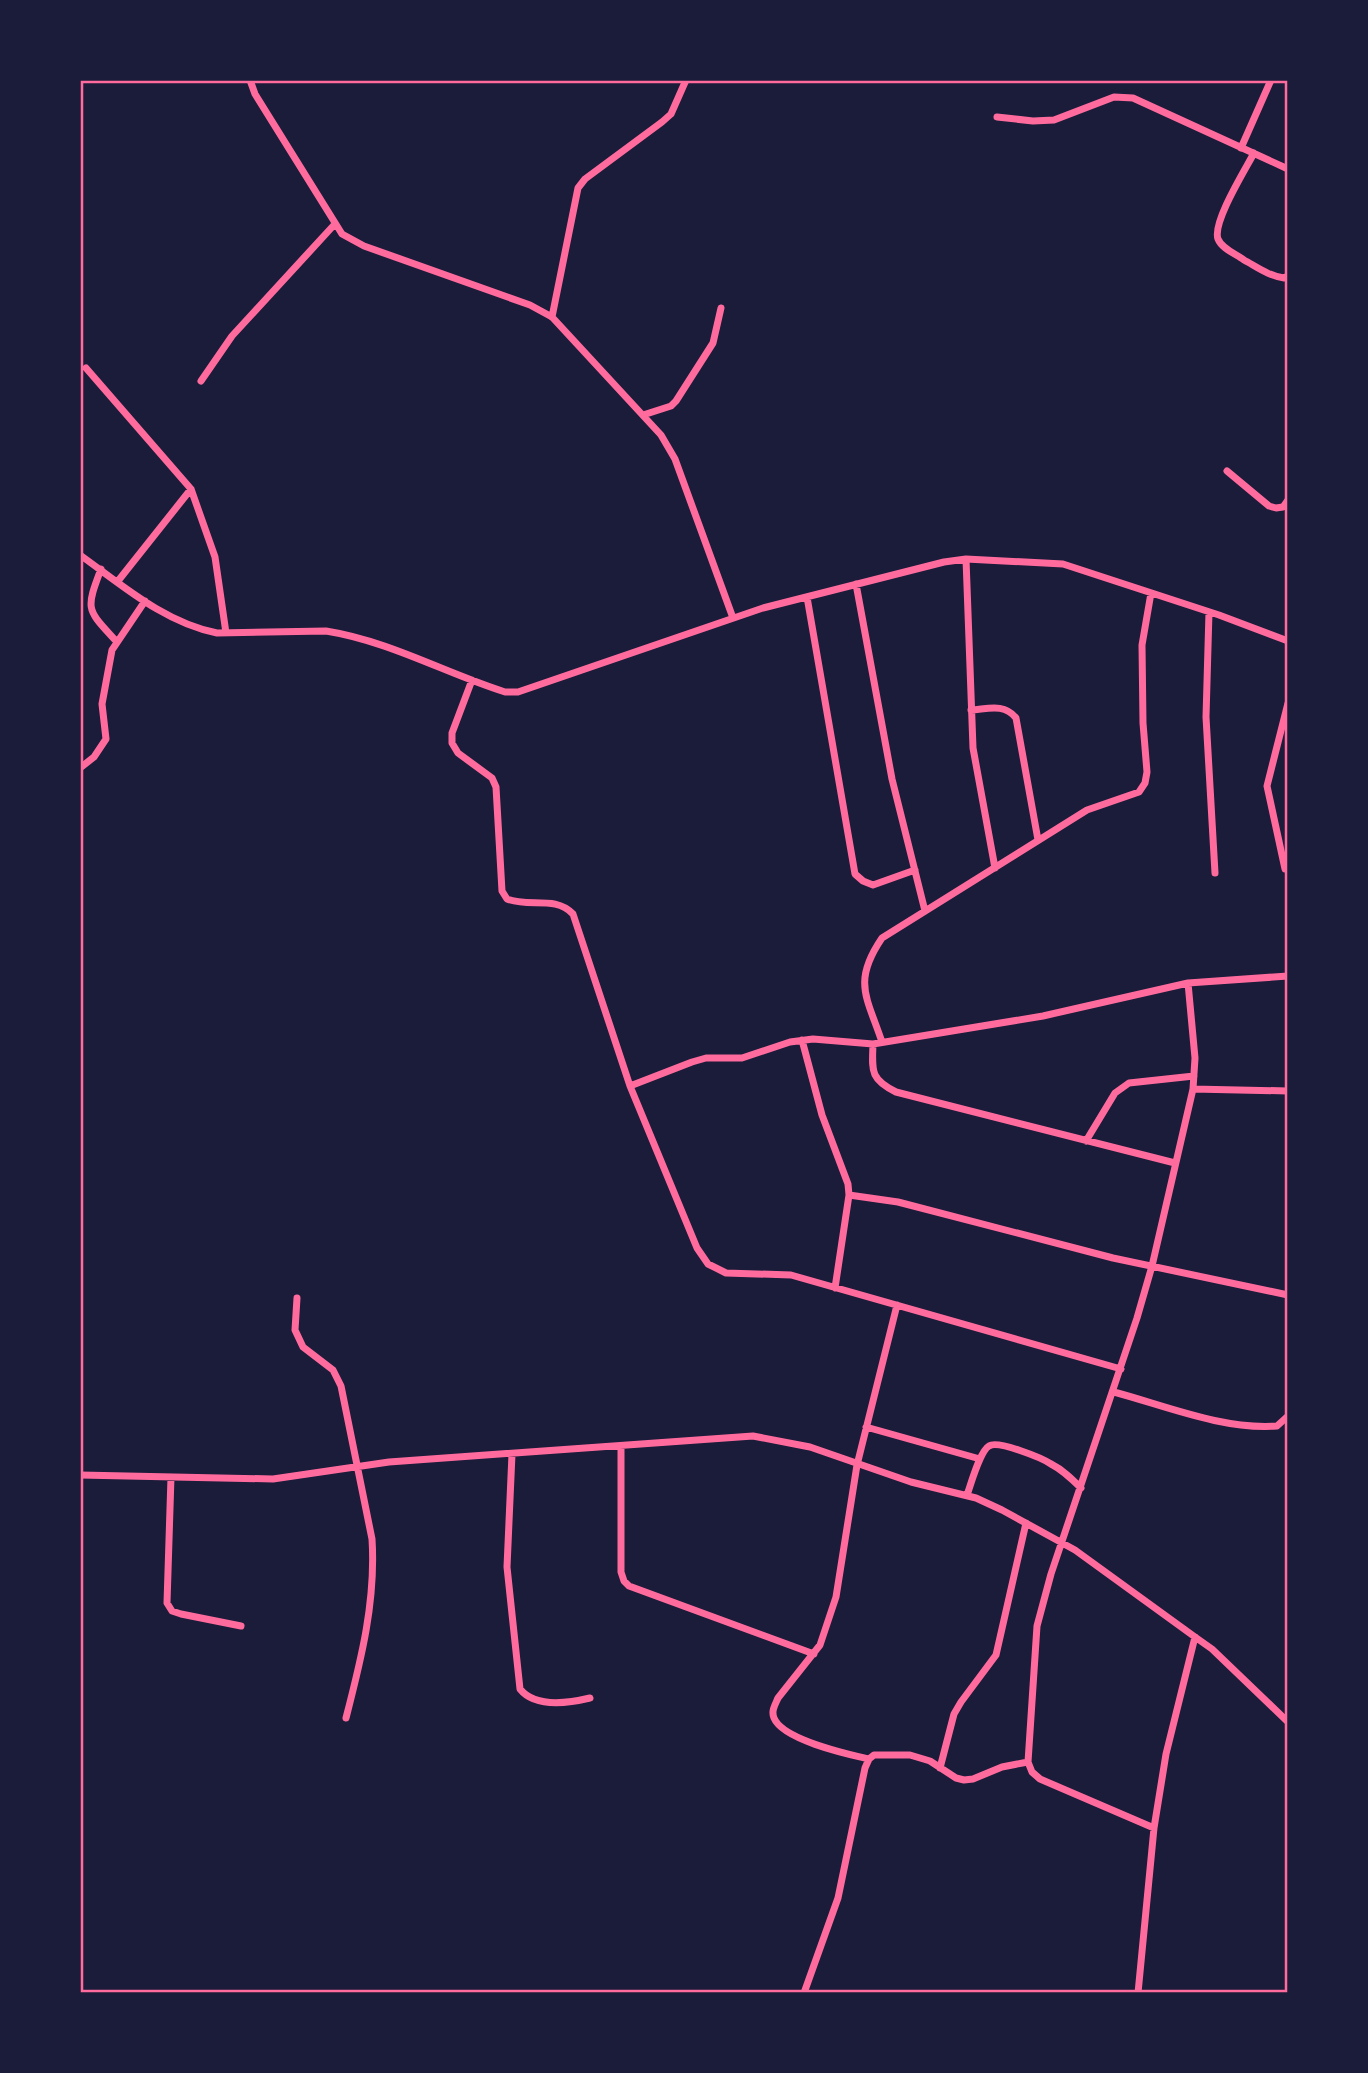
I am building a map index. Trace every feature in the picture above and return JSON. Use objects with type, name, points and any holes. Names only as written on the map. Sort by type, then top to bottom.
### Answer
[{"type":"street","points":[[250,80],[255,94],[342,234],[364,246],[530,305],[552,317],[643,415],[667,443],[675,459],[733,618]]},
{"type":"street","points":[[552,317],[578,188],[585,179],[671,114],[686,80]]},
{"type":"street","points":[[1241,148],[1271,80]]},
{"type":"street","points":[[997,117],[1054,120],[1114,97],[1133,98],[1287,169]]},
{"type":"street","points":[[1254,153],[1217,228],[1218,238],[1223,247],[1269,274],[1284,278],[1287,276]]},
{"type":"street","points":[[201,382],[232,335],[334,225]]},
{"type":"street","points":[[643,415],[671,406],[676,401],[713,343],[721,308]]},
{"type":"street","points":[[86,368],[191,489],[215,557],[226,633]]},
{"type":"street","points":[[1227,471],[1269,506],[1283,507],[1287,500]]},
{"type":"street","points":[[118,581],[191,489]]},
{"type":"street","points":[[80,555],[167,615],[201,630],[226,633],[342,633],[378,643],[505,692],[518,692],[733,618],[856,584],[966,559],[1063,564],[1287,641]]},
{"type":"street","points":[[966,559],[972,748],[995,867]]},
{"type":"street","points":[[101,569],[90,605],[93,615],[116,641]]},
{"type":"street","points":[[856,584],[892,779],[925,911]]},
{"type":"street","points":[[882,1042],[864,989],[864,973],[882,938],[1087,810],[1139,792],[1145,783],[1147,772],[1142,645],[1151,593]]},
{"type":"street","points":[[807,597],[856,874],[873,885],[915,870]]},
{"type":"street","points":[[80,768],[101,750],[106,739],[102,704],[112,650],[145,600]]},
{"type":"street","points":[[1209,612],[1206,716],[1215,873]]},
{"type":"street","points":[[472,680],[452,733],[452,743],[458,753],[492,778],[496,787],[502,891],[506,899],[516,903],[555,903],[565,906],[573,914],[630,1086],[697,1248],[708,1264],[726,1273],[791,1275],[1121,1369]]},
{"type":"street","points":[[1285,869],[1267,786],[1287,703]]},
{"type":"street","points":[[971,710],[1003,708],[1016,718],[1038,840]]},
{"type":"street","points":[[630,1086],[699,1060],[741,1058],[790,1042],[813,1039],[873,1044],[1043,1016],[1188,983],[1287,976]]},
{"type":"street","points":[[1154,1828],[1040,1779],[1032,1772],[1028,1762],[1037,1626],[1114,1392],[1152,1266],[1193,1089],[1195,1058],[1188,983]]},
{"type":"street","points":[[802,1040],[822,1115],[848,1184],[849,1195],[835,1288]]},
{"type":"street","points":[[873,1044],[872,1072],[880,1084],[896,1092],[1175,1164]]},
{"type":"street","points":[[1086,1141],[1115,1093],[1122,1087],[1129,1083],[1194,1076]]},
{"type":"street","points":[[1193,1089],[1287,1091]]},
{"type":"street","points":[[849,1195],[898,1202],[1152,1266],[1287,1295]]},
{"type":"street","points":[[297,1298],[295,1329],[303,1348],[333,1370],[341,1386],[373,1557],[365,1644],[346,1718]]},
{"type":"street","points":[[869,1759],[820,1747],[779,1726],[773,1716],[778,1698],[820,1646],[836,1597],[857,1465],[897,1306]]},
{"type":"street","points":[[1114,1392],[1220,1421],[1256,1427],[1284,1427],[1287,1416]]},
{"type":"street","points":[[866,1427],[981,1460]]},
{"type":"street","points":[[80,1475],[273,1479],[389,1462],[753,1436],[810,1447],[911,1482],[976,1498],[1063,1543],[1212,1649],[1287,1722]]},
{"type":"street","points":[[967,1495],[988,1446],[1004,1446],[1050,1462],[1081,1488]]},
{"type":"street","points":[[621,1447],[621,1572],[624,1581],[629,1586],[814,1654]]},
{"type":"street","points":[[512,1454],[507,1567],[520,1689],[525,1696],[560,1703],[590,1698]]},
{"type":"street","points":[[171,1477],[167,1603],[172,1611],[181,1614],[241,1626]]},
{"type":"street","points":[[940,1768],[954,1714],[996,1655],[1026,1523]]},
{"type":"street","points":[[1138,1993],[1154,1828],[1166,1754],[1195,1636]]},
{"type":"street","points":[[804,1993],[838,1898],[869,1759],[874,1755],[910,1755],[930,1761],[964,1780],[1002,1767],[1028,1762]]}]
